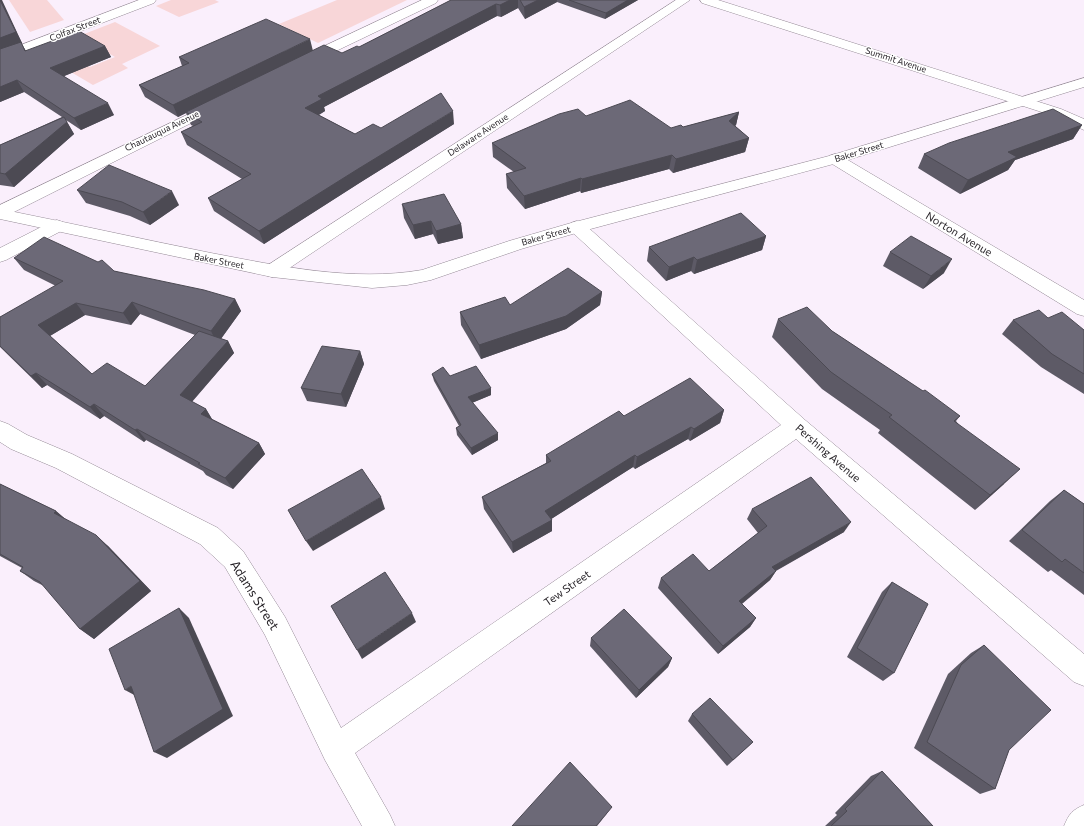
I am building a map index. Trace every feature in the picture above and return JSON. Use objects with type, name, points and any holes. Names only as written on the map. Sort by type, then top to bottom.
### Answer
[{"type":"street","name":"Colfax Street","points":[[0,58],[150,0]]},
{"type":"street","points":[[289,69],[432,0]]},
{"type":"street","name":"Delaware Avenue","points":[[272,271],[684,0]]},
{"type":"street","name":"Summit Avenue","points":[[706,0],[1023,101],[1056,112],[1084,124]]},
{"type":"street","name":"Baker Street","points":[[0,213],[272,271],[372,282],[407,279],[577,227],[835,159],[1084,82]]},
{"type":"street","name":"Chautauqua Avenue","points":[[0,213],[226,100]]},
{"type":"street","name":"Norton Avenue","points":[[835,159],[1084,310]]},
{"type":"street","points":[[0,256],[57,226]]},
{"type":"street","name":"Pershing Avenue","points":[[577,227],[797,426],[1084,672]]},
{"type":"street","name":"Tew Street","points":[[336,749],[797,426]]},
{"type":"street","name":"Adams Street","points":[[0,430],[19,442],[64,461],[209,536],[234,558],[275,626],[336,749],[379,826]]},
{"type":"street","points":[[1080,826],[1084,821]]},
{"type":"shaded area","points":[[9,0],[47,0],[64,20],[30,32]]},
{"type":"shaded area","points":[[171,0],[215,0],[219,2],[179,17],[156,6]]},
{"type":"shaded area","points":[[337,0],[407,0],[318,43],[279,24]]},
{"type":"shaded area","points":[[115,22],[160,46],[122,64],[128,68],[93,85],[37,52],[51,47],[90,67],[115,57],[79,36]]},
{"type":"building","points":[[0,0],[16,32],[0,38]]},
{"type":"building","points":[[451,0],[510,0],[500,5],[496,4],[318,96],[322,99],[305,108],[355,134],[373,124],[381,128],[441,93],[453,111],[259,231],[208,198],[251,174],[181,132],[202,122],[186,112],[324,45],[342,53],[357,46],[359,47]]},
{"type":"building","points":[[520,0],[538,0],[524,7]]},
{"type":"building","points":[[569,0],[628,0],[606,13]]},
{"type":"building","points":[[266,19],[310,39],[173,105],[139,85],[189,63],[179,57]]},
{"type":"building","points":[[79,31],[105,46],[50,68],[108,103],[74,118],[17,80],[0,87],[0,49],[21,42],[25,51]]},
{"type":"building","points":[[630,100],[671,128],[681,125],[683,127],[739,112],[729,121],[749,138],[676,159],[672,155],[582,179],[581,178],[524,196],[506,174],[526,168],[492,143],[559,114],[578,109],[586,116]]},
{"type":"building","points":[[1053,109],[1082,125],[1008,152],[1017,157],[968,180],[924,154],[949,143]]},
{"type":"building","points":[[64,117],[67,122],[5,174],[0,173],[0,145]]},
{"type":"building","points":[[109,165],[172,191],[143,212],[122,202],[77,190]]},
{"type":"building","points":[[444,194],[461,224],[436,231],[431,221],[413,225],[402,204]]},
{"type":"building","points":[[741,213],[766,236],[697,260],[694,257],[669,267],[649,247]]},
{"type":"building","points":[[911,236],[952,259],[931,276],[890,252]]},
{"type":"building","points":[[44,237],[98,262],[102,260],[114,271],[204,290],[235,299],[211,331],[132,302],[123,313],[76,303],[38,325],[92,374],[107,363],[145,386],[199,331],[228,341],[180,395],[206,409],[201,414],[259,443],[225,478],[137,429],[135,430],[94,404],[90,407],[36,373],[31,376],[0,346],[0,317],[63,281],[14,258]]},
{"type":"building","points":[[568,268],[602,292],[566,316],[479,345],[460,312],[505,297],[510,305]]},
{"type":"building","points":[[807,307],[832,331],[923,391],[925,390],[960,416],[954,421],[1020,469],[990,495],[889,417],[892,415],[831,372],[778,319]]},
{"type":"building","points":[[1039,310],[1048,318],[1062,312],[1084,330],[1084,374],[1052,354],[1013,320]]},
{"type":"building","points":[[322,346],[360,351],[341,394],[301,388]]},
{"type":"building","points":[[476,366],[491,388],[468,397],[498,433],[471,448],[456,428],[461,425],[432,374],[443,367],[450,376]]},
{"type":"building","points":[[690,378],[724,410],[694,429],[691,427],[637,457],[635,455],[545,511],[552,520],[512,542],[482,497],[551,461],[546,455],[619,411],[624,416]]},
{"type":"building","points":[[362,469],[381,497],[306,541],[288,510]]},
{"type":"building","points":[[811,477],[851,522],[772,567],[776,571],[739,601],[756,618],[723,646],[661,578],[693,554],[709,571],[767,526],[752,509]]},
{"type":"building","points":[[0,484],[56,511],[54,513],[96,535],[140,581],[80,629],[40,582],[20,571],[23,567],[0,554]]},
{"type":"building","points":[[1064,490],[1084,504],[1084,573],[1065,559],[1062,562],[1022,530]]},
{"type":"building","points":[[385,572],[412,613],[357,650],[331,606]]},
{"type":"building","points":[[892,582],[928,604],[894,673],[857,648]]},
{"type":"building","points":[[179,608],[223,709],[154,752],[131,686],[125,690],[109,649]]},
{"type":"building","points":[[624,609],[672,658],[639,690],[591,638]]},
{"type":"building","points":[[984,645],[1051,710],[1009,750],[995,789],[927,742],[961,665]]},
{"type":"building","points":[[710,698],[753,742],[733,760],[692,714]]},
{"type":"building","points":[[570,762],[612,807],[596,826],[512,826]]},
{"type":"building","points":[[882,771],[933,826],[831,826],[847,811],[845,809]]}]
